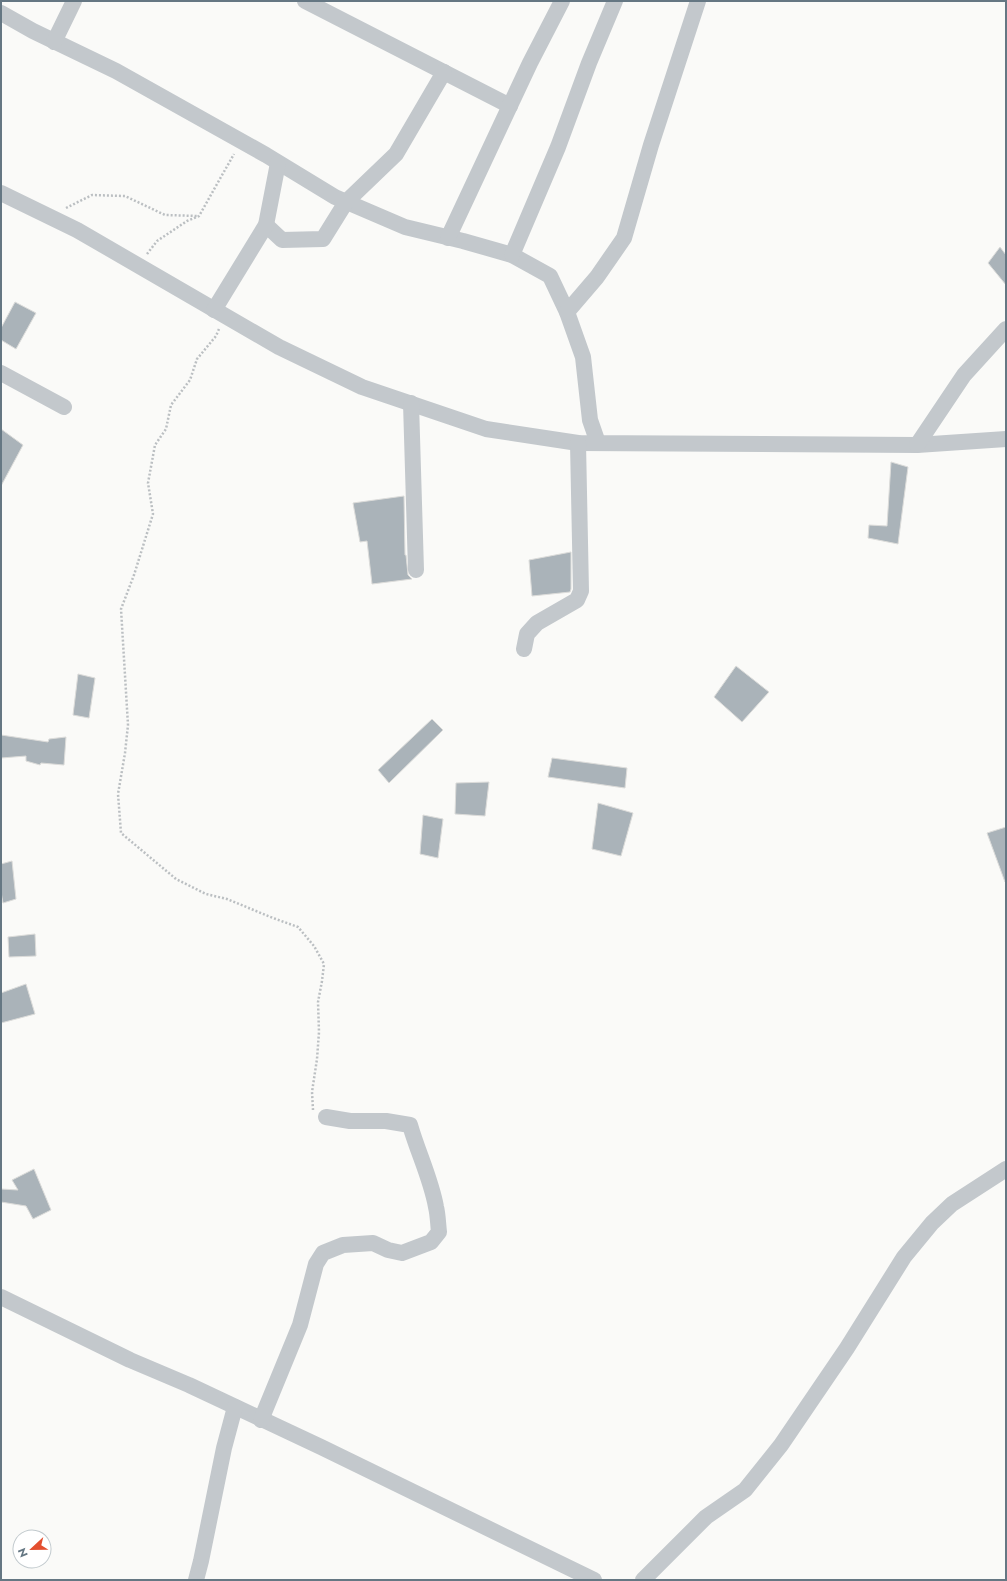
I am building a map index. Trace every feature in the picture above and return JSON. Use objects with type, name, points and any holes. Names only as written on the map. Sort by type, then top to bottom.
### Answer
[{"type":"street","points":[[54,42],[74,1]]},
{"type":"street","points":[[305,1],[510,106]]},
{"type":"street","points":[[448,238],[510,106],[562,1]]},
{"type":"street","points":[[512,255],[558,147],[589,63],[616,1]]},
{"type":"street","points":[[567,312],[597,277],[624,238],[651,145],[698,1]]},
{"type":"street","points":[[1,13],[54,42],[116,71],[335,197],[405,227],[512,255],[550,276],[567,312],[583,356],[590,420],[598,443]]},
{"type":"street","points":[[266,225],[282,240],[323,239],[346,202],[396,154],[444,72]]},
{"type":"street","points":[[219,313],[266,225],[278,163]]},
{"type":"street","points":[[1,193],[77,230],[279,348],[362,386],[486,429],[578,443],[917,445],[1006,439]]},
{"type":"street","points":[[917,445],[964,374],[1006,329]]},
{"type":"street","points":[[1,373],[64,407]]},
{"type":"street","points":[[410,403],[416,570]]},
{"type":"street","points":[[524,650],[527,634],[537,623],[577,600],[581,590],[578,443]]},
{"type":"street","points":[[261,1420],[300,1325],[316,1264],[323,1253],[342,1245],[373,1243],[388,1250],[402,1252],[431,1242],[439,1232],[436,1207],[410,1125],[386,1121],[350,1121],[326,1117]]},
{"type":"street","points":[[643,1580],[706,1517],[745,1490],[781,1445],[847,1348],[904,1257],[932,1223],[952,1204],[1006,1169]]},
{"type":"street","points":[[2,1299],[130,1360],[189,1385],[321,1447],[594,1580]]},
{"type":"street","points":[[196,1580],[203,1553],[224,1448],[235,1407]]},
{"type":"path","points":[[139,266],[157,241],[187,221],[199,216],[240,141]]},
{"type":"path","points":[[49,216],[92,195],[125,196],[165,215],[199,216]]},
{"type":"path","points":[[219,313],[216,336],[197,359],[190,380],[171,405],[166,429],[155,446],[148,483],[153,514],[134,575],[121,609],[128,725],[118,794],[121,833],[176,879],[206,894],[227,898],[298,927],[314,946],[324,964],[318,1002],[319,1032],[312,1092],[314,1110],[326,1117]]},
{"type":"building","points":[[1000,247],[1006,255],[1006,285],[988,263]]},
{"type":"building","points":[[15,302],[36,313],[16,349],[1,340],[1,328]]},
{"type":"building","points":[[1,429],[23,445],[1,486]]},
{"type":"building","points":[[891,462],[908,467],[898,544],[868,538],[869,525],[887,526]]},
{"type":"building","points":[[404,496],[405,555],[408,575],[412,579],[372,584],[367,541],[360,542],[353,503]]},
{"type":"building","points":[[571,552],[570,592],[532,596],[529,560]]},
{"type":"building","points":[[736,666],[769,692],[742,722],[714,697]]},
{"type":"building","points":[[78,674],[95,678],[89,718],[73,715]]},
{"type":"building","points":[[432,719],[443,730],[389,783],[378,770]]},
{"type":"building","points":[[1,735],[48,742],[49,739],[66,737],[64,765],[41,763],[40,765],[26,761],[26,756],[1,758]]},
{"type":"building","points":[[552,758],[627,768],[625,788],[548,777]]},
{"type":"building","points":[[489,782],[485,816],[455,814],[456,783]]},
{"type":"building","points":[[598,803],[633,813],[621,856],[592,849]]},
{"type":"building","points":[[423,815],[443,819],[438,858],[420,854]]},
{"type":"building","points":[[1006,827],[1006,881],[1005,882],[987,833]]},
{"type":"building","points":[[12,861],[16,899],[3,903],[1,892],[1,864]]},
{"type":"building","points":[[35,934],[36,956],[9,957],[8,937]]},
{"type":"building","points":[[26,984],[35,1014],[1,1023],[1,993]]},
{"type":"building","points":[[34,1169],[51,1210],[33,1219],[26,1206],[1,1202],[1,1189],[18,1190],[12,1180]]}]
